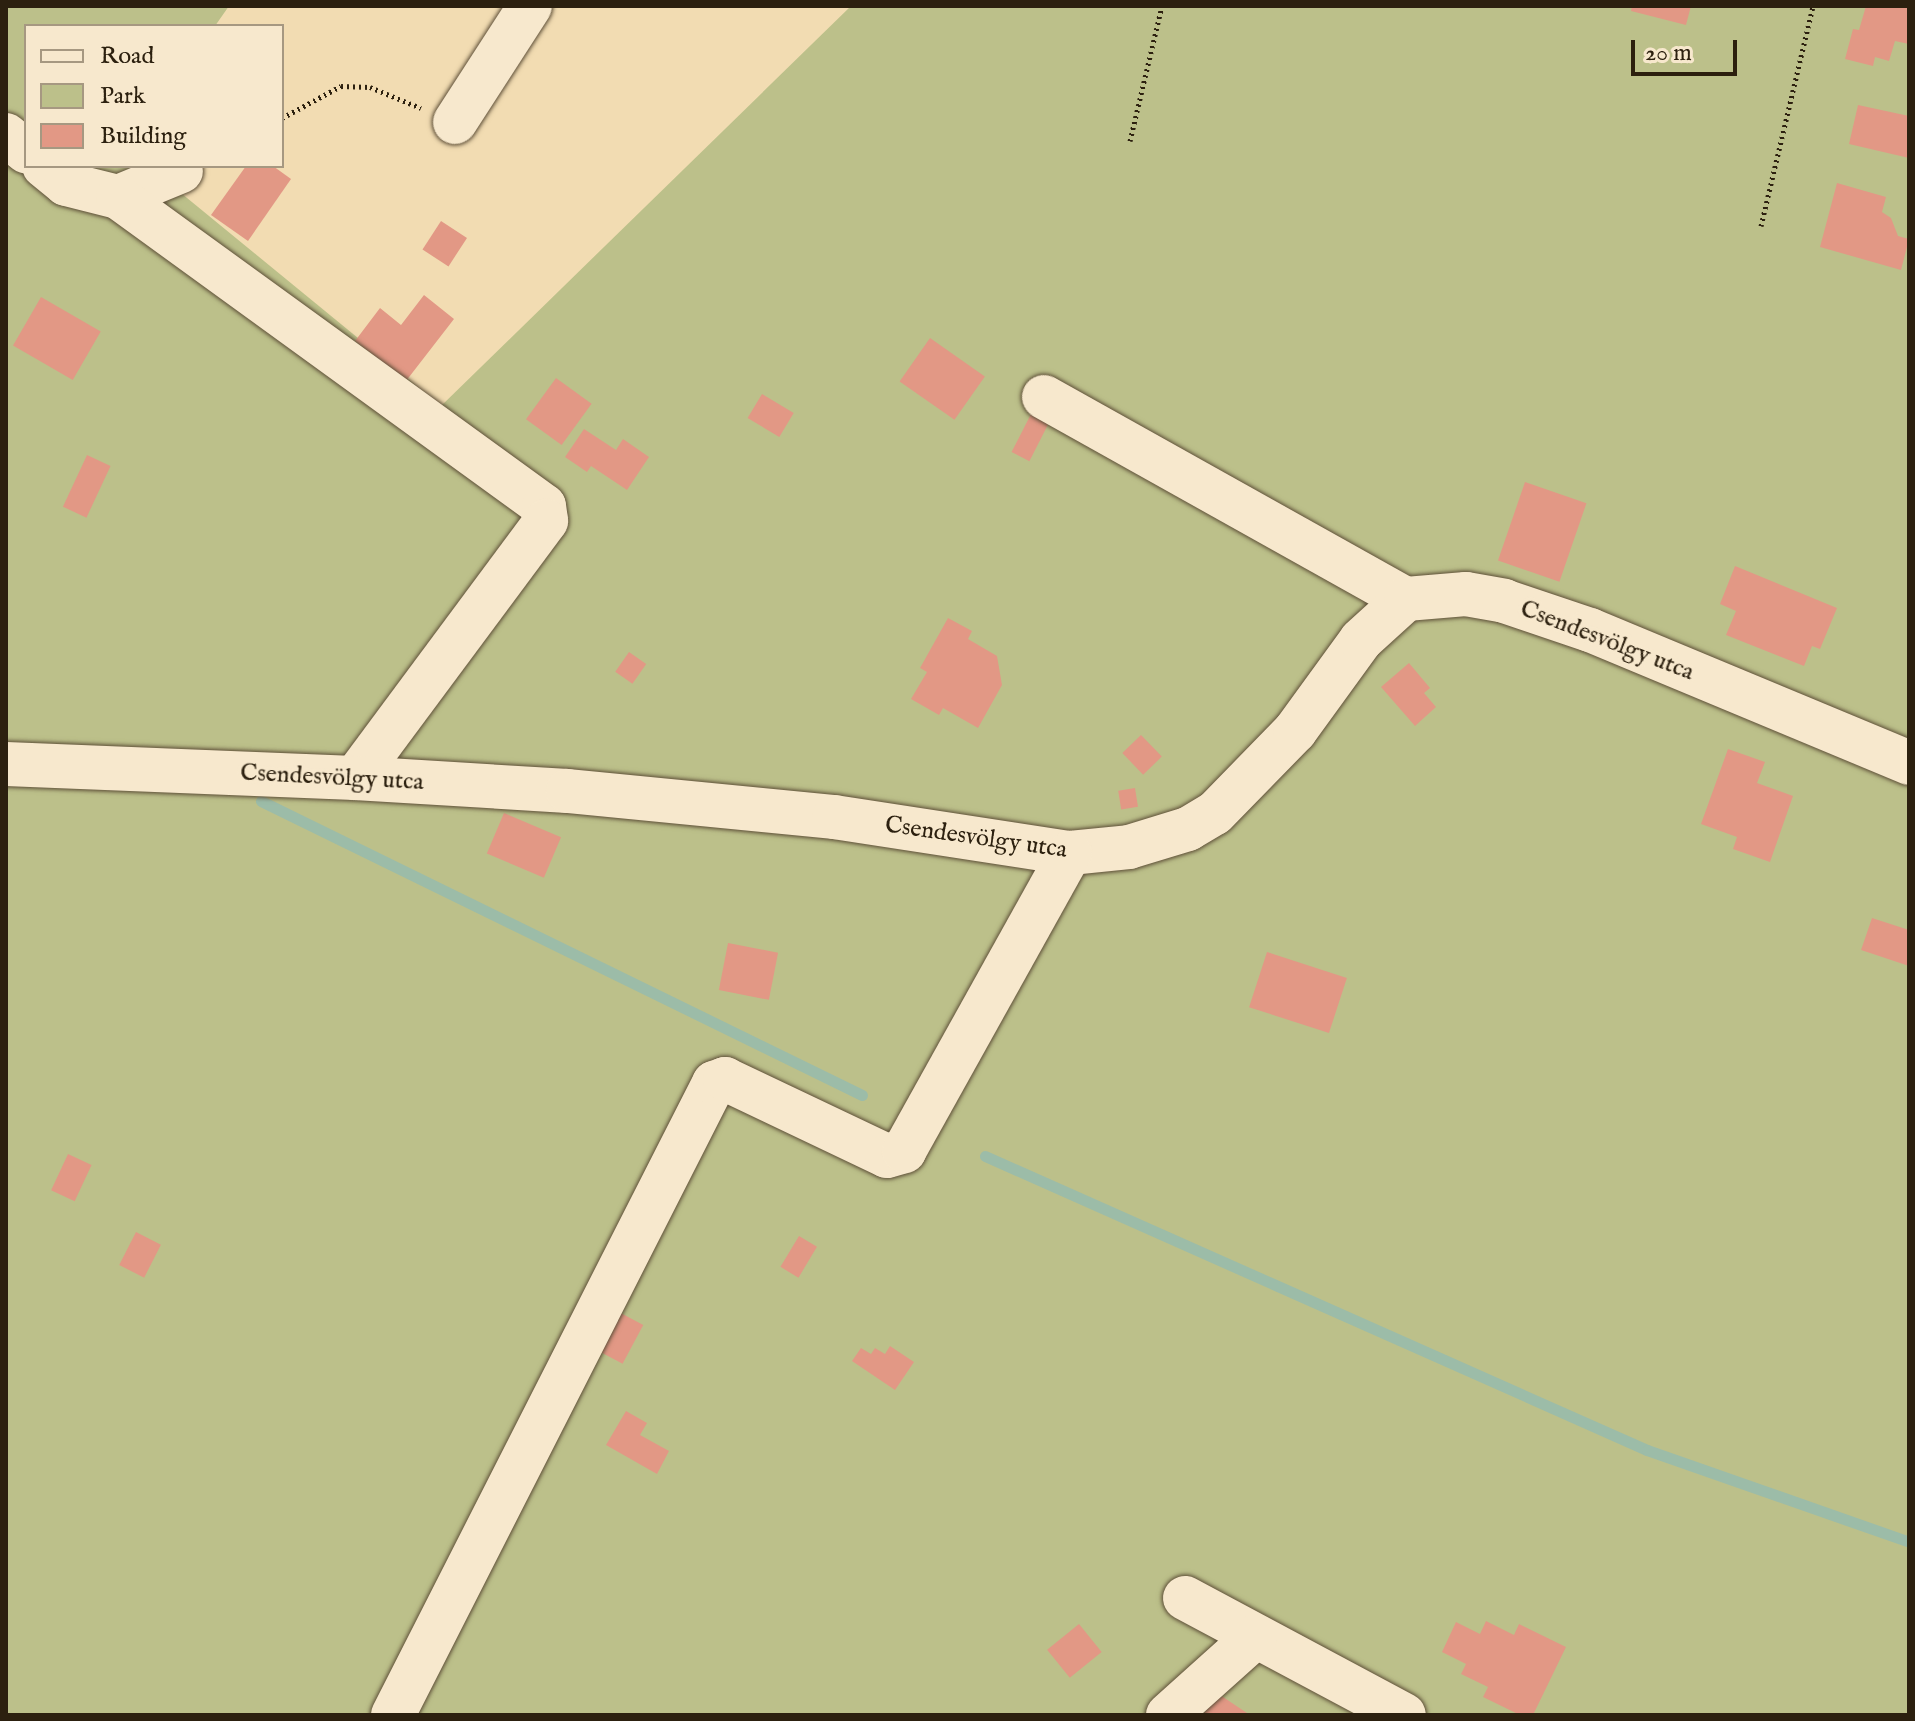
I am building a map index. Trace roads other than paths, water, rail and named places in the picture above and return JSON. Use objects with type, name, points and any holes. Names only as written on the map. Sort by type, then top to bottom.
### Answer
[{"type":"street","points":[[455,122],[530,6]]},
{"type":"street","points":[[6,135],[24,149]]},
{"type":"street","points":[[46,168],[66,184],[118,197],[544,506],[546,521],[355,778]]},
{"type":"street","points":[[118,197],[181,171]]},
{"type":"street","points":[[1044,397],[1406,599]]},
{"type":"street","name":"Csendesvölgy utca","points":[[6,764],[355,778],[568,791],[834,817],[1070,853],[1129,847],[1188,829],[1215,813],[1295,731],[1361,640],[1406,599],[1466,594],[1504,601],[1590,630],[1909,763]]},
{"type":"street","points":[[393,1715],[714,1083],[725,1079],[887,1156],[904,1151],[1070,853]]},
{"type":"street","points":[[1185,1598],[1404,1715]]},
{"type":"street","points":[[1168,1715],[1255,1637]]},
{"type":"waterway","points":[[261,801],[862,1095]]},
{"type":"waterway","points":[[985,1156],[1647,1450],[1909,1542]]}]
